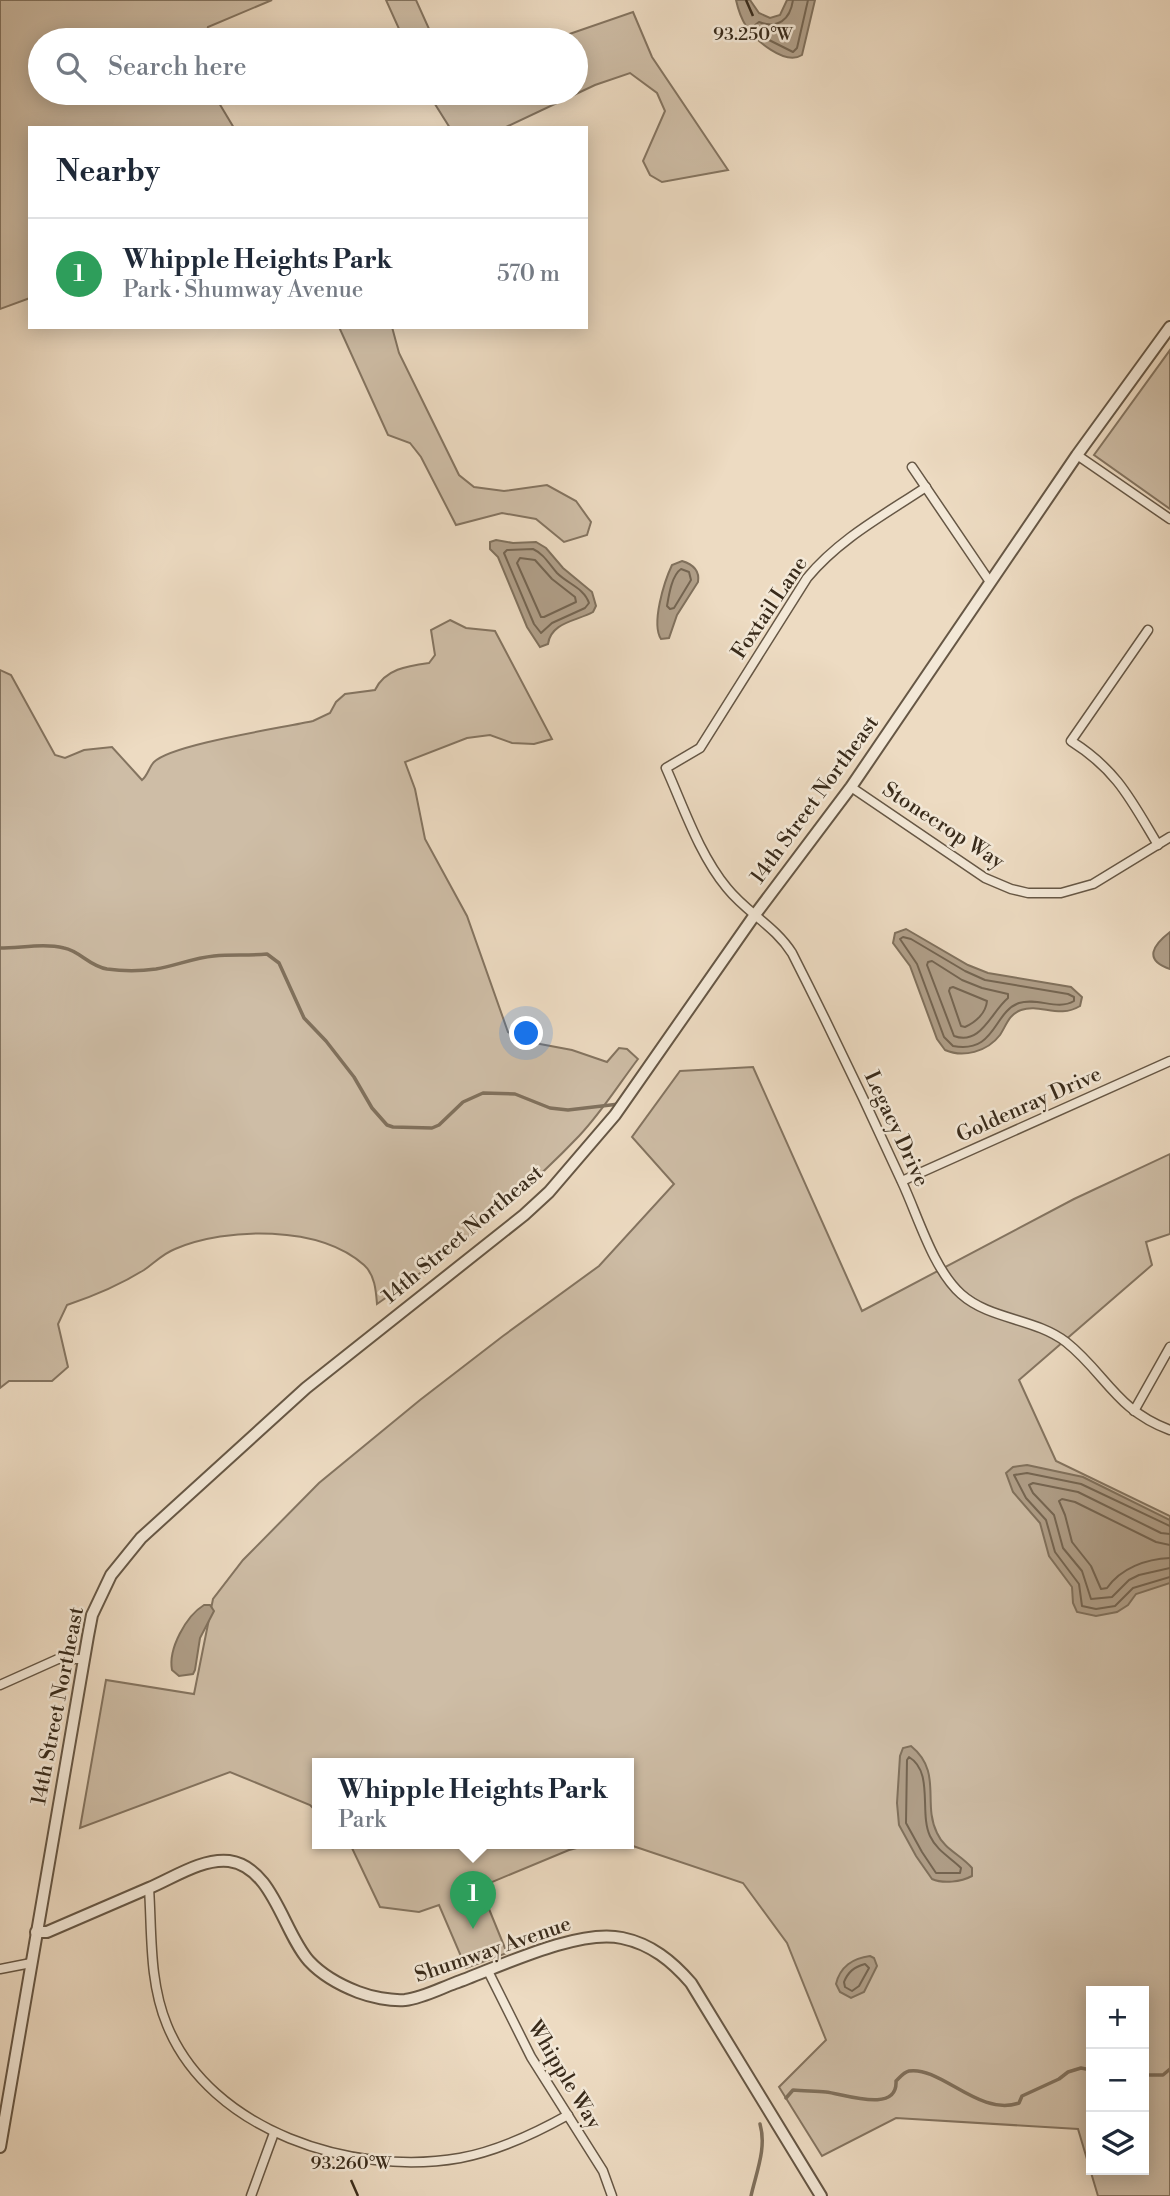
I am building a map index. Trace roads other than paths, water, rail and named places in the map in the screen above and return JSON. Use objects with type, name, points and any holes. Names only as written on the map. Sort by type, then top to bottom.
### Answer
[{"type":"street","name":"14th Street Northeast","points":[[0,2147],[83,1659],[92,1615],[111,1575],[141,1538],[306,1388],[524,1215],[549,1192],[615,1115],[754,915],[851,787],[1077,455],[1170,327]]},
{"type":"street","points":[[1077,455],[1170,519]]},
{"type":"street","points":[[912,467],[990,582]]},
{"type":"street","name":"Foxtail Lane","points":[[666,768],[700,748],[807,578],[818,565],[841,544],[926,487]]},
{"type":"street","points":[[1148,630],[1071,741],[1107,768],[1127,794],[1158,845]]},
{"type":"street","name":"Legacy Drive","points":[[666,768],[713,868],[729,891],[776,932],[792,953],[902,1181],[936,1258],[951,1283],[974,1304],[1045,1331],[1066,1343],[1121,1401],[1170,1430]]},
{"type":"street","name":"Stonecrop Way","points":[[851,787],[985,878],[1020,892],[1061,893],[1093,884],[1170,837]]},
{"type":"street","name":"Goldenray Drive","points":[[902,1181],[1170,1060]]},
{"type":"street","points":[[1134,1411],[1170,1347]]},
{"type":"street","points":[[0,1685],[58,1660],[83,1659]]},
{"type":"street","name":"Shumway Avenue","points":[[36,1933],[47,1932],[199,1865],[229,1861],[259,1876],[308,1960],[333,1979],[364,1994],[404,2000],[431,1993],[560,1944],[603,1937],[620,1937],[636,1942],[666,1958],[680,1970],[706,2004],[821,2196]]},
{"type":"street","points":[[149,1888],[157,1997],[167,2026],[188,2061],[219,2098],[274,2133],[317,2148],[355,2157],[428,2161],[490,2151],[520,2140],[568,2115]]},
{"type":"street","points":[[0,1969],[31,1963]]},
{"type":"street","name":"Whipple Way","points":[[488,1971],[515,2029],[603,2171],[612,2196]]},
{"type":"street","points":[[251,2196],[274,2133]]},
{"type":"water","points":[[736,0],[750,0],[759,13],[770,18],[780,15],[787,0],[815,0],[802,55],[787,57],[763,44],[746,26]]},
{"type":"water","points":[[496,540],[513,543],[536,542],[546,548],[563,568],[592,592],[596,606],[593,612],[559,627],[550,637],[548,644],[540,647],[527,627],[498,557],[490,549],[490,542]]},
{"type":"water","points":[[682,561],[694,568],[698,574],[698,582],[677,615],[669,638],[661,639],[657,624],[662,592],[672,565]]},
{"type":"water","points":[[906,929],[968,965],[988,973],[1071,987],[1082,997],[1080,1006],[1065,1011],[1035,1008],[1021,1010],[1011,1017],[1000,1035],[988,1046],[967,1053],[945,1050],[937,1039],[910,966],[893,943],[895,933]]},
{"type":"water","points":[[1170,932],[1170,969],[1156,961],[1154,952],[1159,942]]},
{"type":"water","points":[[1027,1465],[1083,1477],[1170,1520],[1170,1583],[1136,1594],[1128,1605],[1117,1612],[1096,1616],[1077,1612],[1073,1603],[1072,1587],[1049,1556],[1040,1523],[1013,1492],[1006,1473],[1013,1467]]},
{"type":"water","points":[[204,1605],[210,1605],[214,1611],[200,1638],[195,1670],[193,1674],[179,1676],[172,1670],[171,1662],[176,1643],[185,1625]]},
{"type":"water","points":[[911,1746],[926,1766],[931,1810],[937,1833],[944,1843],[972,1868],[972,1876],[968,1878],[947,1882],[932,1879],[899,1825],[897,1803],[900,1756],[903,1748]]},
{"type":"water","points":[[870,1956],[874,1958],[877,1966],[864,1992],[851,1998],[840,1992],[836,1984],[844,1968],[853,1961]]},
{"type":"waterway","points":[[0,948],[56,947],[75,952],[95,965],[125,970],[156,969],[214,956],[267,954],[279,963],[304,1018],[354,1077],[372,1108],[387,1125],[393,1127],[432,1128],[439,1125],[463,1102],[483,1093],[515,1094],[550,1108],[568,1110],[619,1104]]},
{"type":"waterway","points":[[786,2098],[793,2090],[879,2100],[888,2097],[894,2091],[896,2081],[909,2071],[934,2076],[975,2098],[1004,2105],[1019,2103],[1022,2096],[1068,2072],[1086,2069]]},
{"type":"waterway","points":[[1149,2075],[1163,2075],[1170,2069]]},
{"type":"waterway","points":[[751,2196],[762,2151],[760,2124]]},
{"type":"place","name":"Whipple Heights Park","points":[[473,1929]]}]
